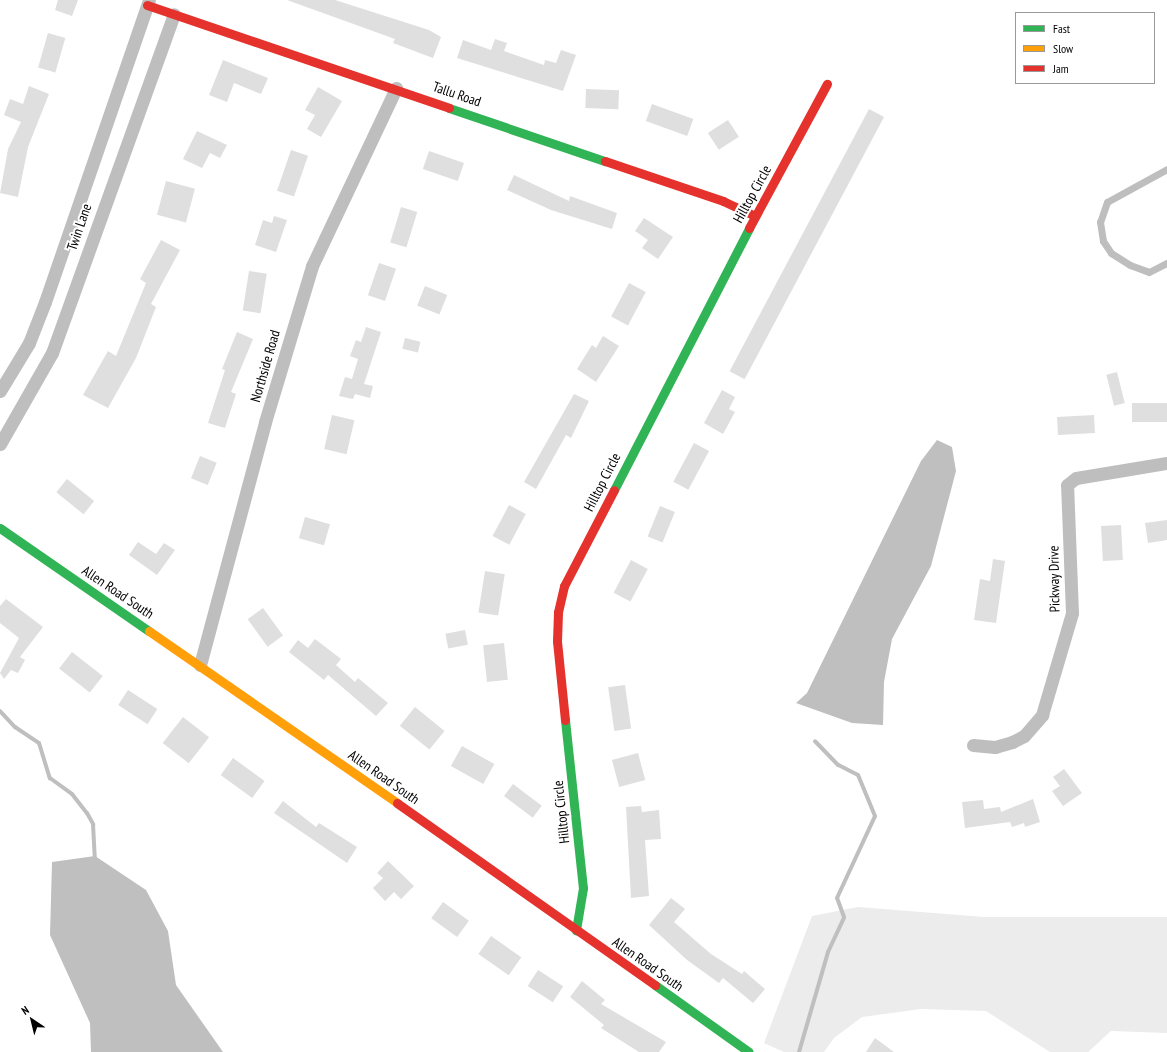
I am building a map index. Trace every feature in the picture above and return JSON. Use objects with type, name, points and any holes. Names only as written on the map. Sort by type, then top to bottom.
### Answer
[{"type":"street","name":"Tallu Road","points":[[148,2],[174,14],[396,88],[723,201],[755,216]]},
{"type":"street","name":"Twin Lane","points":[[0,391],[29,342],[45,302],[148,2]]},
{"type":"street","name":"Twin Lane","points":[[0,444],[52,353],[120,156],[174,14]]},
{"type":"street","name":"Hilltop Circle","points":[[576,930],[583,888],[557,641],[558,612],[564,586],[755,216],[827,84]]},
{"type":"street","name":"Northside Road","points":[[200,665],[265,422],[312,266],[396,88]]},
{"type":"street","name":"Pickway Drive","points":[[973,745],[995,747],[1012,742],[1024,736],[1042,715],[1072,613],[1067,485],[1076,478],[1167,463]]},
{"type":"street","name":"Allen Road South","points":[[0,528],[200,665],[749,1052]]},
{"type":"lane","points":[[1167,168],[1107,202],[1100,222],[1107,247],[1130,265],[1149,272],[1167,264]]},
{"type":"shaded area","points":[[937,440],[952,447],[956,471],[931,566],[892,639],[884,682],[883,725],[852,723],[796,703],[807,693],[921,461]]},
{"type":"shaded area","points":[[95,856],[146,890],[168,931],[176,985],[223,1052],[91,1052],[90,1023],[50,935],[52,862]]},
{"type":"shaded area","points":[[858,907],[984,917],[1167,917],[1167,1033],[1111,1031],[1088,1052],[1050,1052],[986,1011],[921,1009],[862,1017],[834,1038],[824,1052],[784,1052],[764,1043],[812,916]]},
{"type":"building","points":[[58,0],[78,0],[72,16],[55,10]]},
{"type":"building","points":[[287,0],[335,0],[429,30],[441,37],[433,58],[393,43],[395,39]]},
{"type":"building","points":[[48,33],[65,38],[55,73],[38,68]]},
{"type":"building","points":[[495,39],[507,43],[504,51],[544,65],[545,60],[556,63],[561,50],[576,55],[563,91],[457,58],[463,40],[491,50]]},
{"type":"building","points":[[223,60],[268,78],[261,94],[234,83],[227,102],[209,95]]},
{"type":"building","points":[[29,86],[49,94],[28,147],[18,197],[0,193],[8,149],[21,122],[4,115],[10,99],[23,104]]},
{"type":"building","points":[[318,87],[342,101],[321,137],[307,129],[315,115],[305,110]]},
{"type":"building","points":[[586,89],[619,90],[618,109],[585,108]]},
{"type":"building","points":[[652,104],[693,119],[687,136],[646,121]]},
{"type":"building","points":[[869,109],[884,117],[745,379],[730,371]]},
{"type":"building","points":[[728,120],[739,137],[719,150],[708,133]]},
{"type":"building","points":[[197,131],[227,145],[220,158],[210,153],[202,168],[183,159]]},
{"type":"building","points":[[291,150],[308,156],[294,197],[277,191]]},
{"type":"building","points":[[429,151],[464,163],[458,181],[423,169]]},
{"type":"building","points":[[514,175],[569,201],[570,196],[617,213],[612,229],[551,210],[507,190]]},
{"type":"building","points":[[166,181],[195,189],[186,223],[157,215]]},
{"type":"building","points":[[401,207],[417,212],[406,247],[390,242]]},
{"type":"building","points":[[274,216],[287,220],[276,252],[255,245],[263,220],[272,223]]},
{"type":"building","points":[[644,218],[673,237],[658,259],[642,248],[648,240],[635,231]]},
{"type":"building","points":[[161,240],[180,250],[151,304],[156,307],[136,358],[108,408],[83,395],[108,351],[116,356],[146,283],[140,279]]},
{"type":"building","points":[[379,263],[396,269],[385,301],[368,295]]},
{"type":"building","points":[[249,271],[267,274],[261,313],[243,311]]},
{"type":"building","points":[[629,283],[646,292],[628,325],[611,317]]},
{"type":"building","points":[[425,286],[447,295],[439,314],[417,305]]},
{"type":"building","points":[[366,327],[381,332],[364,384],[373,386],[370,398],[355,394],[353,399],[339,396],[345,377],[352,379],[358,359],[350,356],[356,340],[361,342]]},
{"type":"building","points":[[237,332],[253,339],[231,392],[236,394],[225,428],[208,423],[225,370],[222,369]]},
{"type":"building","points":[[603,336],[619,346],[596,382],[577,369],[592,345],[596,348]]},
{"type":"building","points":[[405,338],[421,342],[418,353],[402,349]]},
{"type":"building","points":[[1117,372],[1125,403],[1114,406],[1106,375]]},
{"type":"building","points":[[722,390],[735,397],[729,409],[735,412],[723,434],[704,423]]},
{"type":"building","points":[[574,394],[589,401],[571,438],[566,435],[536,489],[524,482]]},
{"type":"building","points":[[1132,403],[1167,403],[1167,422],[1132,422]]},
{"type":"building","points":[[332,415],[354,420],[347,454],[324,449]]},
{"type":"building","points":[[1094,415],[1095,433],[1058,435],[1057,417]]},
{"type":"building","points":[[694,443],[709,451],[688,490],[673,482]]},
{"type":"building","points":[[200,456],[217,463],[208,485],[191,478]]},
{"type":"building","points":[[67,479],[94,501],[84,514],[56,492]]},
{"type":"building","points":[[509,505],[526,514],[509,545],[493,536]]},
{"type":"building","points":[[660,506],[675,512],[662,543],[648,537]]},
{"type":"building","points":[[305,517],[330,524],[324,545],[299,538]]},
{"type":"building","points":[[1167,520],[1167,540],[1148,543],[1145,523]]},
{"type":"building","points":[[1121,525],[1123,560],[1103,561],[1101,526]]},
{"type":"building","points":[[138,542],[156,554],[164,543],[175,550],[157,575],[129,555]]},
{"type":"building","points":[[993,559],[1005,561],[996,623],[974,620],[980,579],[990,581]]},
{"type":"building","points":[[631,560],[648,569],[630,602],[614,593]]},
{"type":"building","points":[[485,571],[505,574],[498,616],[478,612]]},
{"type":"building","points":[[6,599],[43,627],[20,657],[25,660],[18,673],[11,670],[4,679],[0,673],[19,638],[0,623],[0,606]]},
{"type":"building","points":[[263,608],[283,636],[268,647],[248,619]]},
{"type":"building","points":[[465,630],[468,645],[448,649],[445,634]]},
{"type":"building","points":[[315,639],[341,659],[336,665],[355,682],[358,678],[388,703],[376,716],[328,675],[324,680],[289,652],[298,640],[308,648]]},
{"type":"building","points":[[504,643],[508,680],[487,682],[483,645]]},
{"type":"building","points":[[72,652],[103,676],[90,693],[59,669]]},
{"type":"building","points":[[625,685],[631,729],[614,731],[608,687]]},
{"type":"building","points":[[128,690],[157,709],[148,724],[118,705]]},
{"type":"building","points":[[415,707],[445,731],[429,750],[400,726]]},
{"type":"building","points":[[183,717],[209,737],[189,763],[163,743]]},
{"type":"building","points":[[462,746],[494,764],[483,784],[451,766]]},
{"type":"building","points":[[638,753],[645,780],[619,787],[612,760]]},
{"type":"building","points":[[233,758],[265,781],[252,798],[221,775]]},
{"type":"building","points":[[1064,769],[1082,793],[1063,806],[1052,791],[1060,786],[1053,777]]},
{"type":"building","points":[[513,784],[542,806],[533,818],[504,796]]},
{"type":"building","points":[[1033,799],[1040,822],[1025,827],[1024,823],[1012,827],[1010,822],[965,828],[962,802],[983,800],[984,809],[1000,807],[1001,812]]},
{"type":"building","points":[[283,801],[316,827],[319,823],[357,847],[347,863],[274,813]]},
{"type":"building","points":[[641,806],[642,812],[659,810],[661,839],[645,840],[649,896],[631,898],[626,807]]},
{"type":"building","points":[[388,861],[414,886],[401,899],[394,892],[385,901],[373,888],[383,878],[377,873]]},
{"type":"building","points":[[671,898],[685,909],[674,922],[711,954],[742,974],[744,971],[765,989],[753,1003],[723,978],[719,983],[687,960],[649,925]]},
{"type":"building","points":[[443,902],[469,921],[457,937],[431,918]]},
{"type":"building","points":[[491,936],[521,957],[509,975],[478,954]]},
{"type":"building","points":[[538,970],[563,986],[553,1002],[528,986]]},
{"type":"building","points":[[582,981],[605,1000],[601,1004],[666,1042],[659,1052],[639,1052],[601,1028],[604,1025],[570,997]]},
{"type":"building","points":[[875,1038],[894,1052],[866,1052]]},
{"type":"waterway","points":[[0,711],[15,727],[39,743],[50,778],[72,794],[87,813],[93,824],[95,860]]},
{"type":"waterway","points":[[799,1052],[828,952],[844,917],[837,898],[875,816],[858,775],[838,765],[815,741]]},
{"type":"traffic: fast","points":[[449,108],[605,161]]},
{"type":"traffic: fast","points":[[614,490],[749,228]]},
{"type":"traffic: fast","points":[[0,528],[149,631]]},
{"type":"traffic: fast","points":[[565,720],[583,888],[576,930]]},
{"type":"traffic: fast","points":[[655,985],[749,1052]]},
{"type":"traffic: slow","points":[[149,631],[397,803]]},
{"type":"traffic: jam","points":[[147,5],[449,108]]},
{"type":"traffic: jam","points":[[749,228],[827,84]]},
{"type":"traffic: jam","points":[[605,161],[723,201],[755,216]]},
{"type":"traffic: jam","points":[[565,720],[557,641],[558,612],[564,586],[614,490]]},
{"type":"traffic: jam","points":[[397,803],[655,985]]}]
